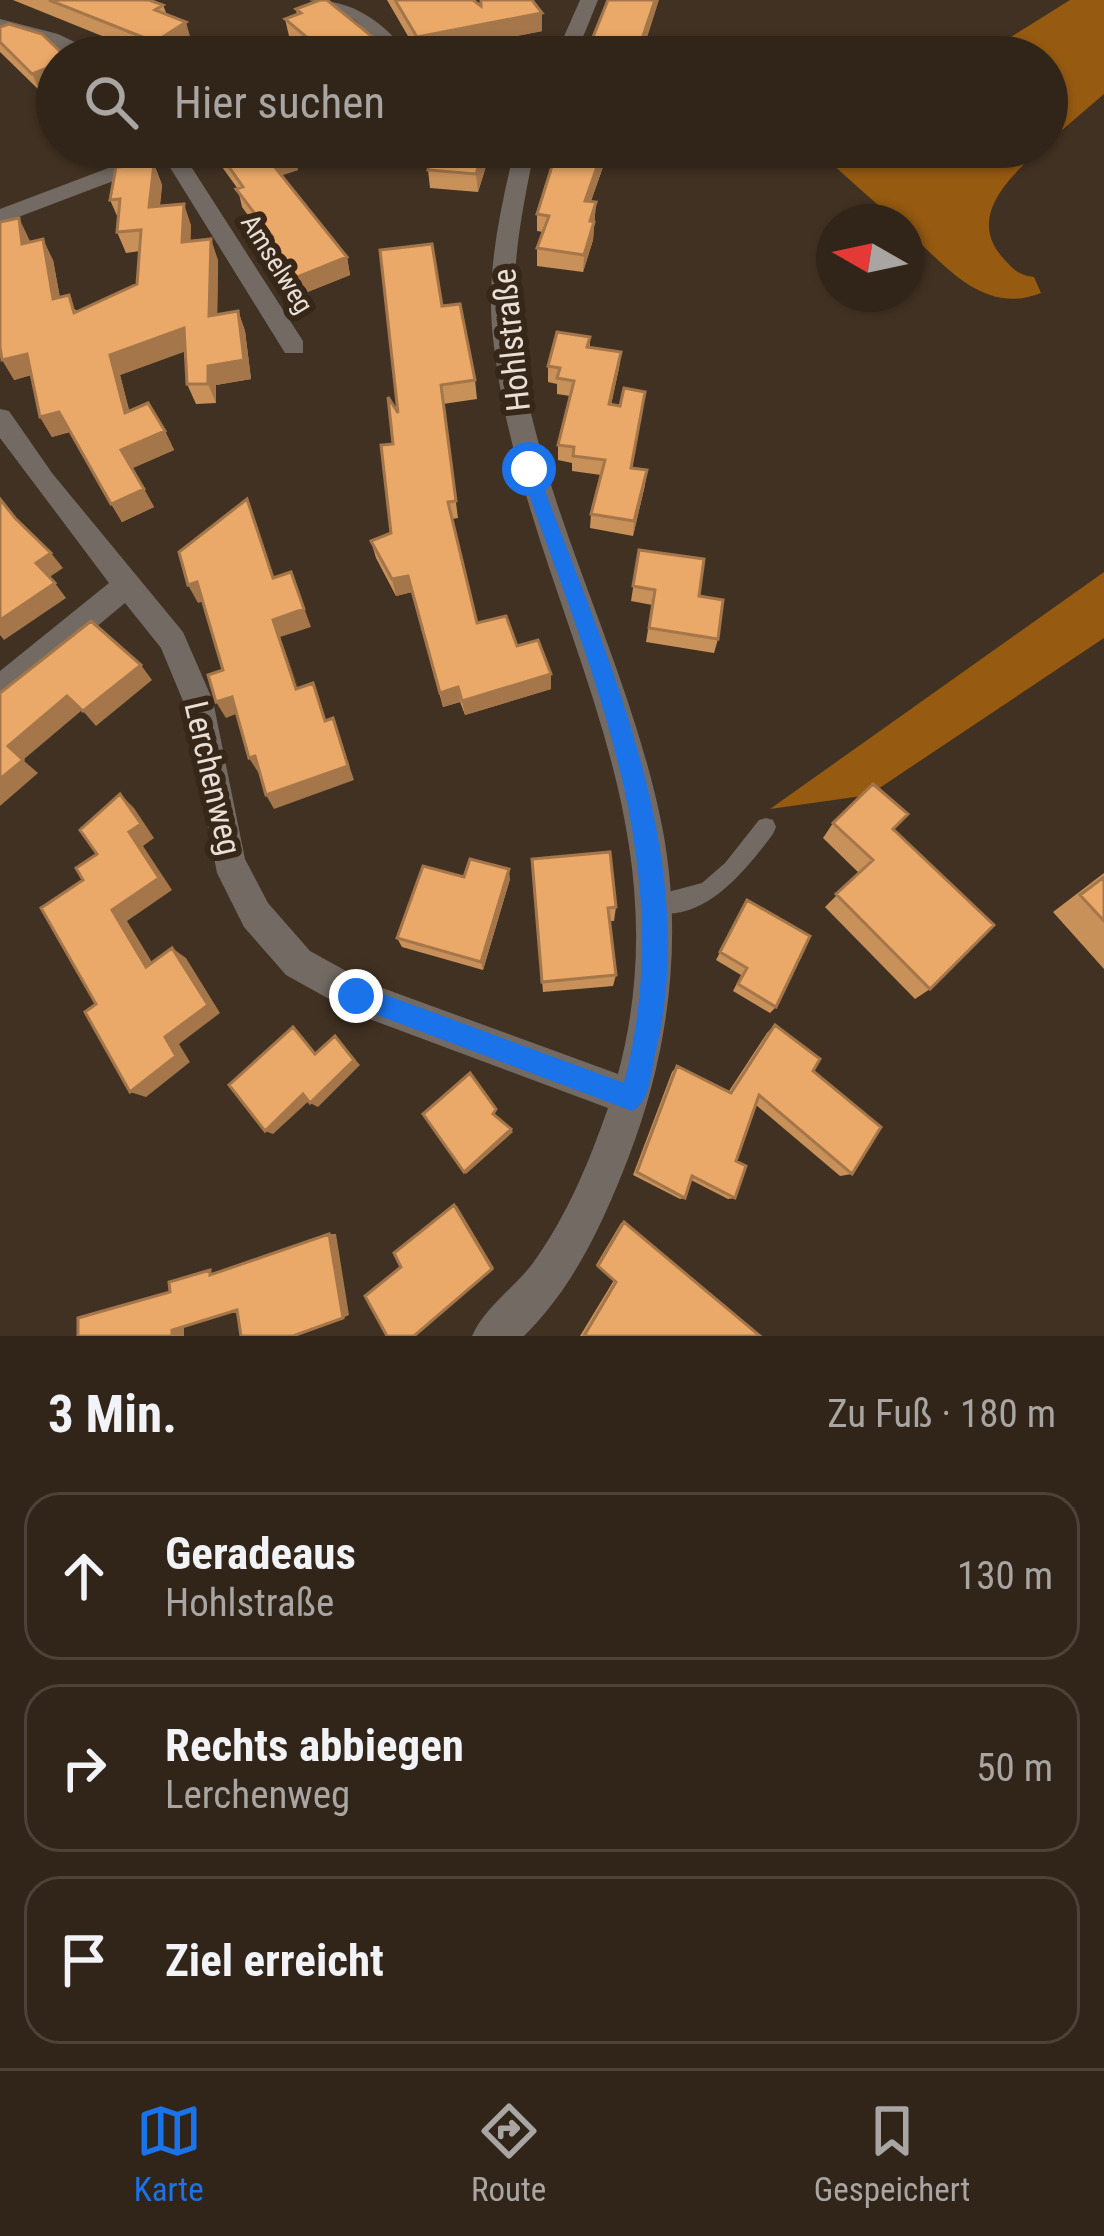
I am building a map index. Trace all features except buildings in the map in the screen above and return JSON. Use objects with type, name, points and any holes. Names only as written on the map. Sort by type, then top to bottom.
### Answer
[{"type":"street","points":[[318,0],[362,16],[382,36]]},
{"type":"street","points":[[574,36],[589,0]]},
{"type":"street","points":[[0,25],[43,36]]},
{"type":"street","points":[[0,217],[128,168]]},
{"type":"street","name":"Amselweg","points":[[188,168],[293,347]]},
{"type":"street","name":"Hohlstraße","points":[[493,1336],[558,1262],[602,1177],[632,1099],[648,1035],[656,904],[644,823],[609,696],[559,562],[513,400],[501,278],[503,232],[520,168]]},
{"type":"street","name":"Lerchenweg","points":[[0,418],[43,480],[173,641],[199,701],[229,862],[256,915],[298,962],[356,996],[632,1099]]},
{"type":"street","points":[[0,689],[129,583]]},
{"type":"lane","points":[[656,904],[704,896],[728,878],[766,827]]},
{"type":"shaded area","points":[[1070,0],[1104,0],[1104,94],[1068,125],[1068,36],[1013,36]]},
{"type":"shaded area","points":[[837,168],[1021,168],[997,198],[989,227],[1003,258],[1017,271],[1034,277],[1041,293],[1001,298],[951,272],[924,247],[924,204],[877,204]]},
{"type":"shaded area","points":[[1104,572],[1104,638],[869,795],[770,809]]},
{"type":"route","points":[[356,996],[632,1099],[648,1035],[654,980],[656,904],[644,823],[609,696],[529,469]]}]
